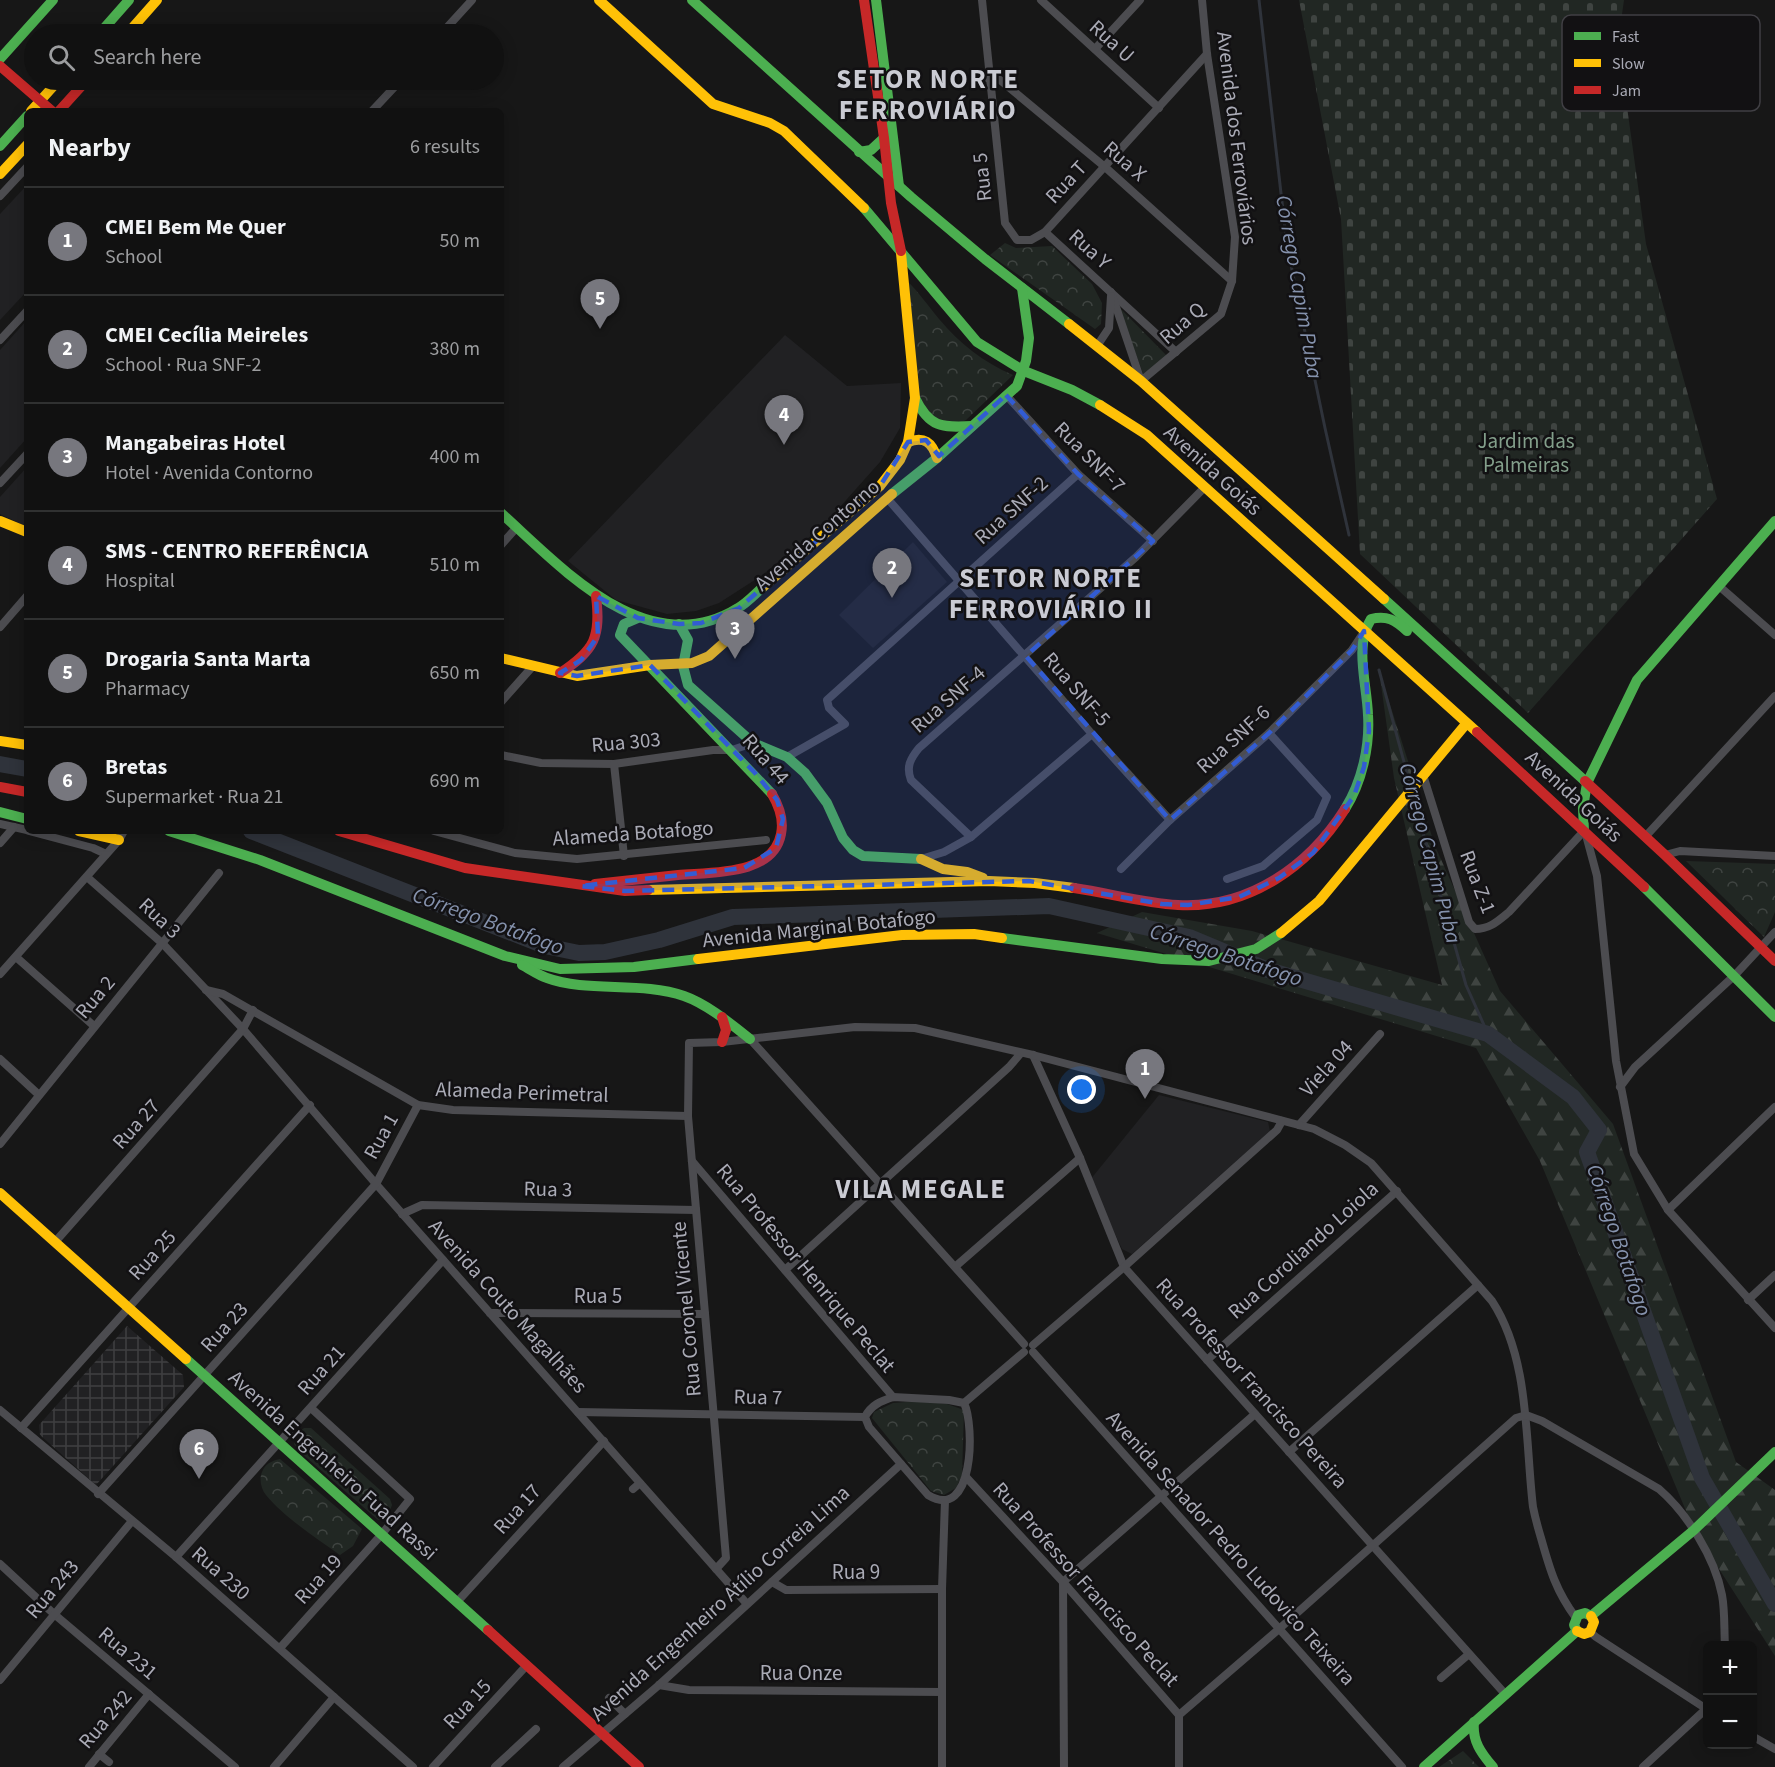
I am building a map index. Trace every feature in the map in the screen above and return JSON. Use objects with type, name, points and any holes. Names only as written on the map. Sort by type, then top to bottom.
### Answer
[{"type":"main road","points":[[31,24],[53,0]]},
{"type":"main road","points":[[108,24],[129,0]]},
{"type":"main road","points":[[136,24],[157,0]]},
{"type":"main road","name":"Avenida Goiás","points":[[599,0],[713,104],[770,123],[784,131],[854,198],[977,342],[1024,372],[1072,390],[1114,412],[1147,435],[1584,831],[1735,975],[1775,1017]]},
{"type":"main road","name":"Avenida Goiás","points":[[692,0],[859,152],[984,259],[1141,381],[1587,783],[1775,961]]},
{"type":"main road","name":"Avenida Contorno","points":[[638,618],[679,624],[701,623],[719,618],[739,608],[880,486],[900,460],[908,442],[915,398],[901,252],[891,203],[864,0]]},
{"type":"main road","points":[[876,0],[899,186]]},
{"type":"main road","points":[[0,58],[24,32]]},
{"type":"main road","points":[[0,66],[24,87]]},
{"type":"main road","points":[[27,90],[48,108]]},
{"type":"main road","points":[[34,108],[50,90]]},
{"type":"main road","points":[[61,108],[78,90]]},
{"type":"main road","points":[[0,146],[24,119]]},
{"type":"main road","points":[[859,152],[871,150],[884,138]]},
{"type":"main road","points":[[0,174],[24,148]]},
{"type":"main road","points":[[1022,288],[1028,317],[1030,350],[1024,372]]},
{"type":"main road","name":"Avenida Contorno","points":[[504,659],[577,676],[650,665],[683,664],[699,661],[709,656],[1017,386],[1024,372]]},
{"type":"main road","points":[[915,398],[929,420],[957,427],[972,426]]},
{"type":"main road","points":[[908,442],[917,439],[926,440],[934,449],[937,458]]},
{"type":"main road","points":[[504,516],[596,596],[638,618]]},
{"type":"main road","points":[[1584,831],[1587,783],[1637,680],[1775,520]]},
{"type":"main road","points":[[0,521],[24,531]]},
{"type":"main road","points":[[560,673],[581,660],[598,636],[599,614],[596,596]]},
{"type":"main road","points":[[1364,631],[1371,619],[1384,616],[1448,666],[1462,669]]},
{"type":"main road","points":[[598,636],[620,635],[624,624],[638,618]]},
{"type":"main road","points":[[679,624],[686,632],[689,643],[683,664]]},
{"type":"main road","name":"Avenida Marginal Botafogo","points":[[348,834],[465,868],[625,891],[1029,881],[1162,904],[1188,905],[1239,897],[1279,878],[1313,853],[1329,836],[1353,796],[1364,767],[1369,731],[1364,631]]},
{"type":"main road","name":"Rua 44","points":[[580,886],[744,868],[767,857],[776,848],[782,834],[781,810],[770,790],[620,635]]},
{"type":"main road","name":"Rua 44","points":[[683,664],[688,685],[753,743],[787,757],[805,773],[827,803],[843,838],[853,850],[863,856],[921,859]]},
{"type":"main road","name":"Avenida Marginal Botafogo","points":[[178,834],[260,860],[505,957],[560,969],[634,967],[902,935],[974,934],[1162,959],[1209,961],[1256,949],[1303,917],[1319,901],[1466,724]]},
{"type":"main road","points":[[0,741],[24,745]]},
{"type":"main road","points":[[0,787],[24,791]]},
{"type":"main road","points":[[0,812],[24,818]]},
{"type":"main road","points":[[921,859],[943,869],[967,872],[989,881]]},
{"type":"main road","points":[[505,957],[547,978],[571,983],[649,989],[685,996],[722,1017],[750,1039]]},
{"type":"main road","points":[[722,1017],[726,1030],[722,1042]]},
{"type":"main road","name":"Avenida Engenheiro Fuad Rassi","points":[[0,1193],[639,1767]]},
{"type":"main road","points":[[1591,1616],[1698,1527],[1775,1452]]},
{"type":"main road","points":[[1581,1614],[1591,1616],[1594,1622],[1590,1632],[1584,1634],[1577,1631],[1574,1624],[1576,1618],[1581,1614]]},
{"type":"main road","points":[[1424,1767],[1577,1631]]},
{"type":"main road","points":[[1474,1722],[1473,1740],[1493,1767]]},
{"type":"main road","points":[[1452,1743],[1477,1748]]},
{"type":"street","points":[[450,24],[472,0]]},
{"type":"street","name":"Rua 5","points":[[982,0],[1005,223],[1017,240]]},
{"type":"street","name":"Rua U","points":[[1041,0],[1159,108]]},
{"type":"street","points":[[1095,49],[1140,0]]},
{"type":"street","name":"Avenida dos Ferroviários","points":[[1202,0],[1207,54],[1235,237],[1232,281]]},
{"type":"street","name":"Rua T","points":[[1017,240],[1031,240],[1045,232],[1207,54]]},
{"type":"street","name":"Rua X","points":[[989,79],[1000,80],[1105,167],[1232,281]]},
{"type":"street","points":[[375,108],[392,90]]},
{"type":"street","points":[[0,196],[24,170]]},
{"type":"street","name":"Rua Y","points":[[1045,232],[1176,352]]},
{"type":"street","name":"Rua Q","points":[[1141,381],[1221,314],[1232,281]]},
{"type":"street","name":"Rua Y","points":[[1097,346],[1109,328],[1111,292]]},
{"type":"street","name":"Rua Y","points":[[1111,292],[1141,381]]},
{"type":"street","points":[[0,340],[24,314]]},
{"type":"street","name":"Rua SNF-7","points":[[1006,395],[1078,474],[1153,541]]},
{"type":"street","points":[[0,483],[24,457]]},
{"type":"street","name":"Rua SNF-2","points":[[787,757],[845,724],[829,708],[827,700],[1078,474]]},
{"type":"street","name":"Rua SNF-4","points":[[971,837],[911,780],[908,772],[910,759],[919,748],[1026,656],[1153,541],[1204,488]]},
{"type":"street","name":"Rua SNF-5","points":[[887,498],[1092,734],[1170,820]]},
{"type":"street","points":[[504,542],[517,527]]},
{"type":"street","points":[[1719,586],[1775,635]]},
{"type":"street","points":[[0,627],[24,599]]},
{"type":"street","name":"Rua SNF-6","points":[[1121,868],[1170,820],[1269,733],[1352,650],[1364,631]]},
{"type":"street","points":[[504,699],[532,666]]},
{"type":"street","points":[[1645,837],[1775,696]]},
{"type":"street","points":[[1227,879],[1263,866],[1317,820],[1327,797],[1269,733]]},
{"type":"street","points":[[971,837],[1092,734]]},
{"type":"street","name":"Rua 303","points":[[504,756],[541,763],[614,764],[713,750],[732,750],[753,743]]},
{"type":"street","points":[[614,764],[624,856]]},
{"type":"street","name":"Rua Z-1","points":[[1421,777],[1469,922],[1476,929],[1486,928],[1509,912],[1584,831]]},
{"type":"street","points":[[0,824],[24,830]]},
{"type":"street","points":[[0,843],[14,827]]},
{"type":"street","points":[[1584,831],[1597,876],[1616,1066],[1634,1154],[1668,1210],[1775,1328]]},
{"type":"street","points":[[39,834],[93,848],[106,854]]},
{"type":"street","name":"Alameda Botafogo","points":[[445,834],[535,857],[577,859],[766,840]]},
{"type":"street","points":[[0,974],[87,877],[121,835]]},
{"type":"street","name":"Rua 44","points":[[921,859],[944,852],[971,837]]},
{"type":"street","points":[[1665,855],[1680,851],[1775,856]]},
{"type":"street","name":"Rua 2","points":[[0,1144],[219,873]]},
{"type":"street","name":"Rua 3","points":[[87,877],[163,944],[204,990]]},
{"type":"street","points":[[1620,1087],[1635,1067],[1735,975],[1775,932]]},
{"type":"street","points":[[16,957],[94,1026]]},
{"type":"street","name":"Alameda Perimetral","points":[[204,990],[223,994],[253,1010],[418,1105],[453,1110],[688,1116]]},
{"type":"street","name":"Avenida Couto Magalhães","points":[[204,990],[243,1029],[402,1214],[747,1604]]},
{"type":"street","points":[[243,1029],[253,1010]]},
{"type":"street","points":[[722,1042],[855,1027],[915,1028],[1033,1055],[1314,1129],[1345,1145],[1371,1163],[1397,1191],[1479,1285],[1504,1319],[1515,1352],[1526,1415],[1533,1510],[1552,1577],[1576,1618]]},
{"type":"street","name":"Rua 27","points":[[55,1242],[243,1029]]},
{"type":"street","name":"Viela 04","points":[[1299,1125],[1380,1034]]},
{"type":"street","name":"Avenida Senador Pedro Ludovico Teixeira","points":[[750,1039],[956,1266],[1402,1767]]},
{"type":"street","name":"Rua Coronel Vicente","points":[[717,1569],[726,1558],[688,1116],[688,1043],[722,1042]]},
{"type":"street","points":[[785,1270],[882,1184],[1022,1053]]},
{"type":"street","name":"Rua Professor Francisco Pereira","points":[[1033,1055],[1080,1158],[1124,1267],[1506,1695]]},
{"type":"street","points":[[0,1059],[39,1095]]},
{"type":"street","points":[[1616,1066],[1626,1070],[1635,1067]]},
{"type":"street","name":"Rua 25","points":[[21,1428],[310,1105]]},
{"type":"street","name":"Rua 1","points":[[376,1184],[418,1105]]},
{"type":"street","points":[[1668,1210],[1775,1107]]},
{"type":"street","points":[[964,1403],[1124,1267],[1277,1130],[1282,1121]]},
{"type":"street","points":[[956,1266],[1080,1158]]},
{"type":"street","name":"Rua Professor Henrique Peclat","points":[[692,1161],[893,1397]]},
{"type":"street","name":"Rua 23","points":[[98,1494],[376,1184]]},
{"type":"street","name":"Rua Coroliando Loiola","points":[[1207,1360],[1397,1191]]},
{"type":"street","name":"Rua 3","points":[[402,1214],[422,1205],[696,1210]]},
{"type":"street","name":"Rua 21","points":[[176,1557],[443,1260]]},
{"type":"street","points":[[1748,1300],[1775,1275]]},
{"type":"street","points":[[1290,1452],[1479,1285]]},
{"type":"street","name":"Rua 5","points":[[490,1313],[705,1314]]},
{"type":"street","points":[[893,1397],[950,1400],[964,1403],[968,1411],[969,1426],[966,1477],[962,1487],[954,1496],[945,1500],[937,1500],[928,1495],[901,1464],[869,1427],[865,1417],[869,1410],[880,1402],[893,1397]]},
{"type":"street","name":"Rua 19","points":[[280,1648],[382,1534],[410,1499],[311,1408]]},
{"type":"street","name":"Rua 230","points":[[0,1410],[176,1557],[413,1767]]},
{"type":"street","name":"Rua 7","points":[[578,1412],[865,1417]]},
{"type":"street","points":[[1064,1767],[1063,1582],[1256,1414]]},
{"type":"street","points":[[1179,1767],[1179,1715],[1516,1418],[1526,1415],[1542,1421],[1659,1489],[1674,1501],[1698,1527],[1722,1595],[1725,1641]]},
{"type":"street","name":"Rua 17","points":[[457,1602],[604,1441]]},
{"type":"street","name":"Avenida Engenheiro Atílio Correia Lima","points":[[563,1767],[659,1685],[901,1464]]},
{"type":"street","name":"Rua Professor Francisco Peclat","points":[[966,1477],[1063,1582],[1179,1715]]},
{"type":"street","points":[[633,1489],[640,1483]]},
{"type":"street","points":[[942,1767],[942,1589],[945,1500]]},
{"type":"street","name":"Rua 243","points":[[0,1680],[132,1521]]},
{"type":"street","name":"Rua 231","points":[[0,1564],[54,1614],[235,1767]]},
{"type":"street","name":"Rua 9","points":[[772,1582],[786,1590],[942,1589]]},
{"type":"street","points":[[1590,1632],[1703,1706]]},
{"type":"street","points":[[1442,1678],[1469,1654]]},
{"type":"street","name":"Rua 15","points":[[433,1767],[527,1665]]},
{"type":"street","name":"Rua Onze","points":[[659,1685],[689,1690],[942,1692]]},
{"type":"street","name":"Rua 242","points":[[89,1767],[149,1694]]},
{"type":"street","points":[[274,1767],[333,1698]]},
{"type":"street","points":[[609,1698],[625,1714]]},
{"type":"street","points":[[1643,1767],[1703,1713]]},
{"type":"street","points":[[495,1767],[536,1729]]},
{"type":"street","points":[[1757,1739],[1775,1749]]},
{"type":"street","points":[[99,1754],[109,1762]]},
{"type":"highlighted area","points":[[1006,395],[1078,474],[1153,541],[1026,656],[1170,820],[1269,733],[1352,650],[1364,631],[1369,731],[1364,767],[1354,796],[1313,853],[1279,878],[1239,897],[1188,905],[1162,904],[1029,881],[625,891],[580,886],[744,868],[776,848],[783,819],[777,800],[755,773],[650,665],[577,676],[560,673],[581,660],[598,636],[596,596],[638,618],[679,624],[701,623],[739,608],[880,486],[908,442],[926,440],[939,456]]},
{"type":"shaded area","points":[[24,188],[24,294],[0,320],[0,214]]},
{"type":"shaded area","points":[[24,323],[24,441],[0,468],[0,350]]},
{"type":"shaded area","points":[[785,335],[847,386],[901,383],[900,428],[880,462],[823,526],[761,576],[719,603],[696,611],[667,614],[616,600],[568,561]]},
{"type":"shaded area","points":[[24,470],[24,526],[0,514],[0,497]]},
{"type":"shaded area","points":[[913,542],[947,582],[873,648],[839,615]]},
{"type":"shaded area","points":[[1159,1095],[1268,1122],[1270,1131],[1132,1254],[1122,1249],[1090,1180]]},
{"type":"shaded area","points":[[127,1326],[183,1375],[184,1387],[96,1485],[40,1435],[39,1425]]},
{"type":"green space","name":"Jardim das Palmeiras","points":[[1299,0],[1624,0],[1622,15],[1562,15],[1562,111],[1628,111],[1646,244],[1717,499],[1528,713],[1360,554],[1341,219]]},
{"type":"green space","points":[[1005,243],[1016,248],[1052,246],[1092,284],[1102,303],[1101,324],[1095,329],[990,255]]},
{"type":"green space","points":[[906,280],[947,328],[964,344],[982,358],[1013,375],[966,420],[958,424],[932,418],[920,403]]},
{"type":"green space","points":[[1118,306],[1167,356],[1144,376]]},
{"type":"green space","points":[[1379,670],[1435,846],[1500,991],[1613,1124],[1736,1462],[1775,1490],[1775,1656],[1694,1530],[1540,1161],[1476,1048],[1097,933],[1142,912],[1252,931],[1442,985],[1394,778]]},
{"type":"green space","points":[[1686,861],[1775,864],[1775,912],[1764,937]]},
{"type":"green space","points":[[919,1401],[947,1404],[964,1410],[962,1475],[956,1488],[944,1495],[931,1491],[872,1418],[874,1412],[893,1403]]},
{"type":"green space","points":[[304,1428],[311,1428],[390,1499],[392,1505],[387,1518],[378,1520],[299,1451],[294,1444],[297,1434]]},
{"type":"green space","points":[[280,1459],[362,1529],[353,1546],[340,1555],[291,1519],[266,1495],[261,1484],[262,1472],[269,1463]]},
{"type":"green space","points":[[1463,1751],[1479,1767],[1439,1767]]},
{"type":"waterway","name":"Córrego Capim Puba","points":[[1259,0],[1287,246],[1349,535]]},
{"type":"waterway","name":"Córrego Capim Puba","points":[[1379,670],[1410,784]]},
{"type":"waterway","name":"Córrego Botafogo","points":[[0,764],[24,768]]},
{"type":"waterway","name":"Córrego Capim Puba","points":[[1412,794],[1466,985],[1488,1034]]},
{"type":"waterway","name":"Córrego Botafogo","points":[[259,834],[545,946],[579,953],[605,952],[659,940],[733,917],[1049,906],[1189,937],[1268,970],[1488,1034],[1573,1097],[1599,1130],[1587,1152],[1702,1478],[1775,1604]]},
{"type":"traffic: fast","points":[[31,24],[53,0]]},
{"type":"traffic: fast","points":[[108,24],[129,0]]},
{"type":"traffic: fast","points":[[692,0],[911,197],[985,259],[1069,324]]},
{"type":"traffic: fast","points":[[876,0],[899,186]]},
{"type":"traffic: fast","points":[[0,59],[24,32]]},
{"type":"traffic: fast","points":[[0,146],[24,119]]},
{"type":"traffic: fast","points":[[859,152],[871,150],[884,138]]},
{"type":"traffic: fast","points":[[864,208],[977,342],[1024,371],[1072,390],[1100,405]]},
{"type":"traffic: fast","points":[[892,494],[937,458],[1017,386],[1026,361],[1029,338],[1022,288]]},
{"type":"traffic: fast","points":[[915,398],[925,415],[937,424],[952,427],[972,426]]},
{"type":"traffic: fast","points":[[504,516],[579,582],[609,602],[640,617],[672,625],[704,622],[738,608],[763,587]]},
{"type":"traffic: fast","points":[[1584,831],[1583,808],[1587,783],[1637,680],[1775,521]]},
{"type":"traffic: fast","points":[[1384,599],[1585,781]]},
{"type":"traffic: fast","points":[[638,618],[624,624],[620,635],[772,794]]},
{"type":"traffic: fast","points":[[1345,809],[1364,764],[1368,739],[1362,653],[1366,630],[1371,619],[1386,618],[1395,621],[1407,631]]},
{"type":"traffic: fast","points":[[679,624],[688,640],[683,666],[688,685],[753,743],[787,757],[805,773],[827,803],[843,838],[853,850],[863,856],[921,859]]},
{"type":"traffic: fast","points":[[0,812],[24,818]]},
{"type":"traffic: fast","points":[[178,834],[260,860],[505,956],[560,969],[634,967],[698,959]]},
{"type":"traffic: fast","points":[[1644,887],[1775,1017]]},
{"type":"traffic: fast","points":[[1002,938],[1162,959],[1209,961],[1256,949],[1281,933]]},
{"type":"traffic: fast","points":[[522,965],[544,977],[563,982],[650,989],[684,996],[710,1009],[750,1039]]},
{"type":"traffic: fast","points":[[186,1359],[488,1630]]},
{"type":"traffic: fast","points":[[1591,1616],[1694,1530],[1775,1452]]},
{"type":"traffic: fast","points":[[1577,1631],[1574,1625],[1578,1615],[1585,1613],[1591,1616]]},
{"type":"traffic: fast","points":[[1424,1767],[1577,1631]]},
{"type":"traffic: fast","points":[[1474,1722],[1474,1735],[1478,1746],[1493,1767]]},
{"type":"traffic: slow","points":[[136,24],[157,0]]},
{"type":"traffic: slow","points":[[599,0],[713,104],[770,123],[784,131],[864,208]]},
{"type":"traffic: slow","points":[[34,108],[50,90]]},
{"type":"traffic: slow","points":[[0,174],[24,148]]},
{"type":"traffic: slow","points":[[763,587],[880,486],[900,460],[908,442],[915,398],[901,253]]},
{"type":"traffic: slow","points":[[1069,324],[1141,381],[1384,599]]},
{"type":"traffic: slow","points":[[1100,405],[1147,435],[1477,732]]},
{"type":"traffic: slow","points":[[908,442],[914,440],[927,442],[933,448],[937,458]]},
{"type":"traffic: slow","points":[[504,659],[577,676],[650,665],[692,663],[709,656],[892,494]]},
{"type":"traffic: slow","points":[[0,521],[24,531]]},
{"type":"traffic: slow","points":[[1281,933],[1319,901],[1466,724]]},
{"type":"traffic: slow","points":[[0,741],[24,745]]},
{"type":"traffic: slow","points":[[92,834],[119,840]]},
{"type":"traffic: slow","points":[[921,859],[943,869],[967,872],[983,878]]},
{"type":"traffic: slow","points":[[648,890],[989,881],[1074,888]]},
{"type":"traffic: slow","points":[[698,959],[902,935],[974,934],[1002,938]]},
{"type":"traffic: slow","points":[[0,1193],[186,1359]]},
{"type":"traffic: slow","points":[[1577,1631],[1584,1634],[1590,1632],[1594,1622],[1591,1616]]},
{"type":"traffic: jam","points":[[864,0],[891,203],[901,251]]},
{"type":"traffic: jam","points":[[0,66],[24,87]]},
{"type":"traffic: jam","points":[[28,90],[49,108]]},
{"type":"traffic: jam","points":[[62,108],[78,90]]},
{"type":"traffic: jam","points":[[560,673],[581,657],[593,641],[597,622],[596,596]]},
{"type":"traffic: jam","points":[[1477,732],[1644,887]]},
{"type":"traffic: jam","points":[[1585,781],[1775,961]]},
{"type":"traffic: jam","points":[[0,787],[24,791]]},
{"type":"traffic: jam","points":[[595,884],[723,872],[754,865],[776,848],[781,834],[780,813],[772,794]]},
{"type":"traffic: jam","points":[[1074,888],[1178,905],[1229,900],[1275,880],[1295,865],[1314,849],[1345,809]]},
{"type":"traffic: jam","points":[[349,834],[465,868],[625,891],[648,890]]},
{"type":"traffic: jam","points":[[722,1017],[726,1030],[722,1042]]},
{"type":"traffic: jam","points":[[488,1630],[639,1767]]},
{"type":"place","name":"Drogaria Santa Marta","points":[[600,329]]},
{"type":"place","name":"SMS - CENTRO REFERÊNCIA","points":[[784,445]]},
{"type":"place","name":"CMEI Cecília Meireles","points":[[892,598]]},
{"type":"place","name":"Mangabeiras Hotel","points":[[735,659]]},
{"type":"place","name":"CMEI Bem Me Quer","points":[[1145,1099]]},
{"type":"place","name":"Bretas","points":[[199,1479]]},
{"type":"district","name":"SETOR NORTE FERROVIÁRIO","points":[[928,94]]},
{"type":"district","name":"SETOR NORTE FERROVIÁRIO II","points":[[1051,594]]},
{"type":"district","name":"VILA MEGALE","points":[[921,1189]]}]
